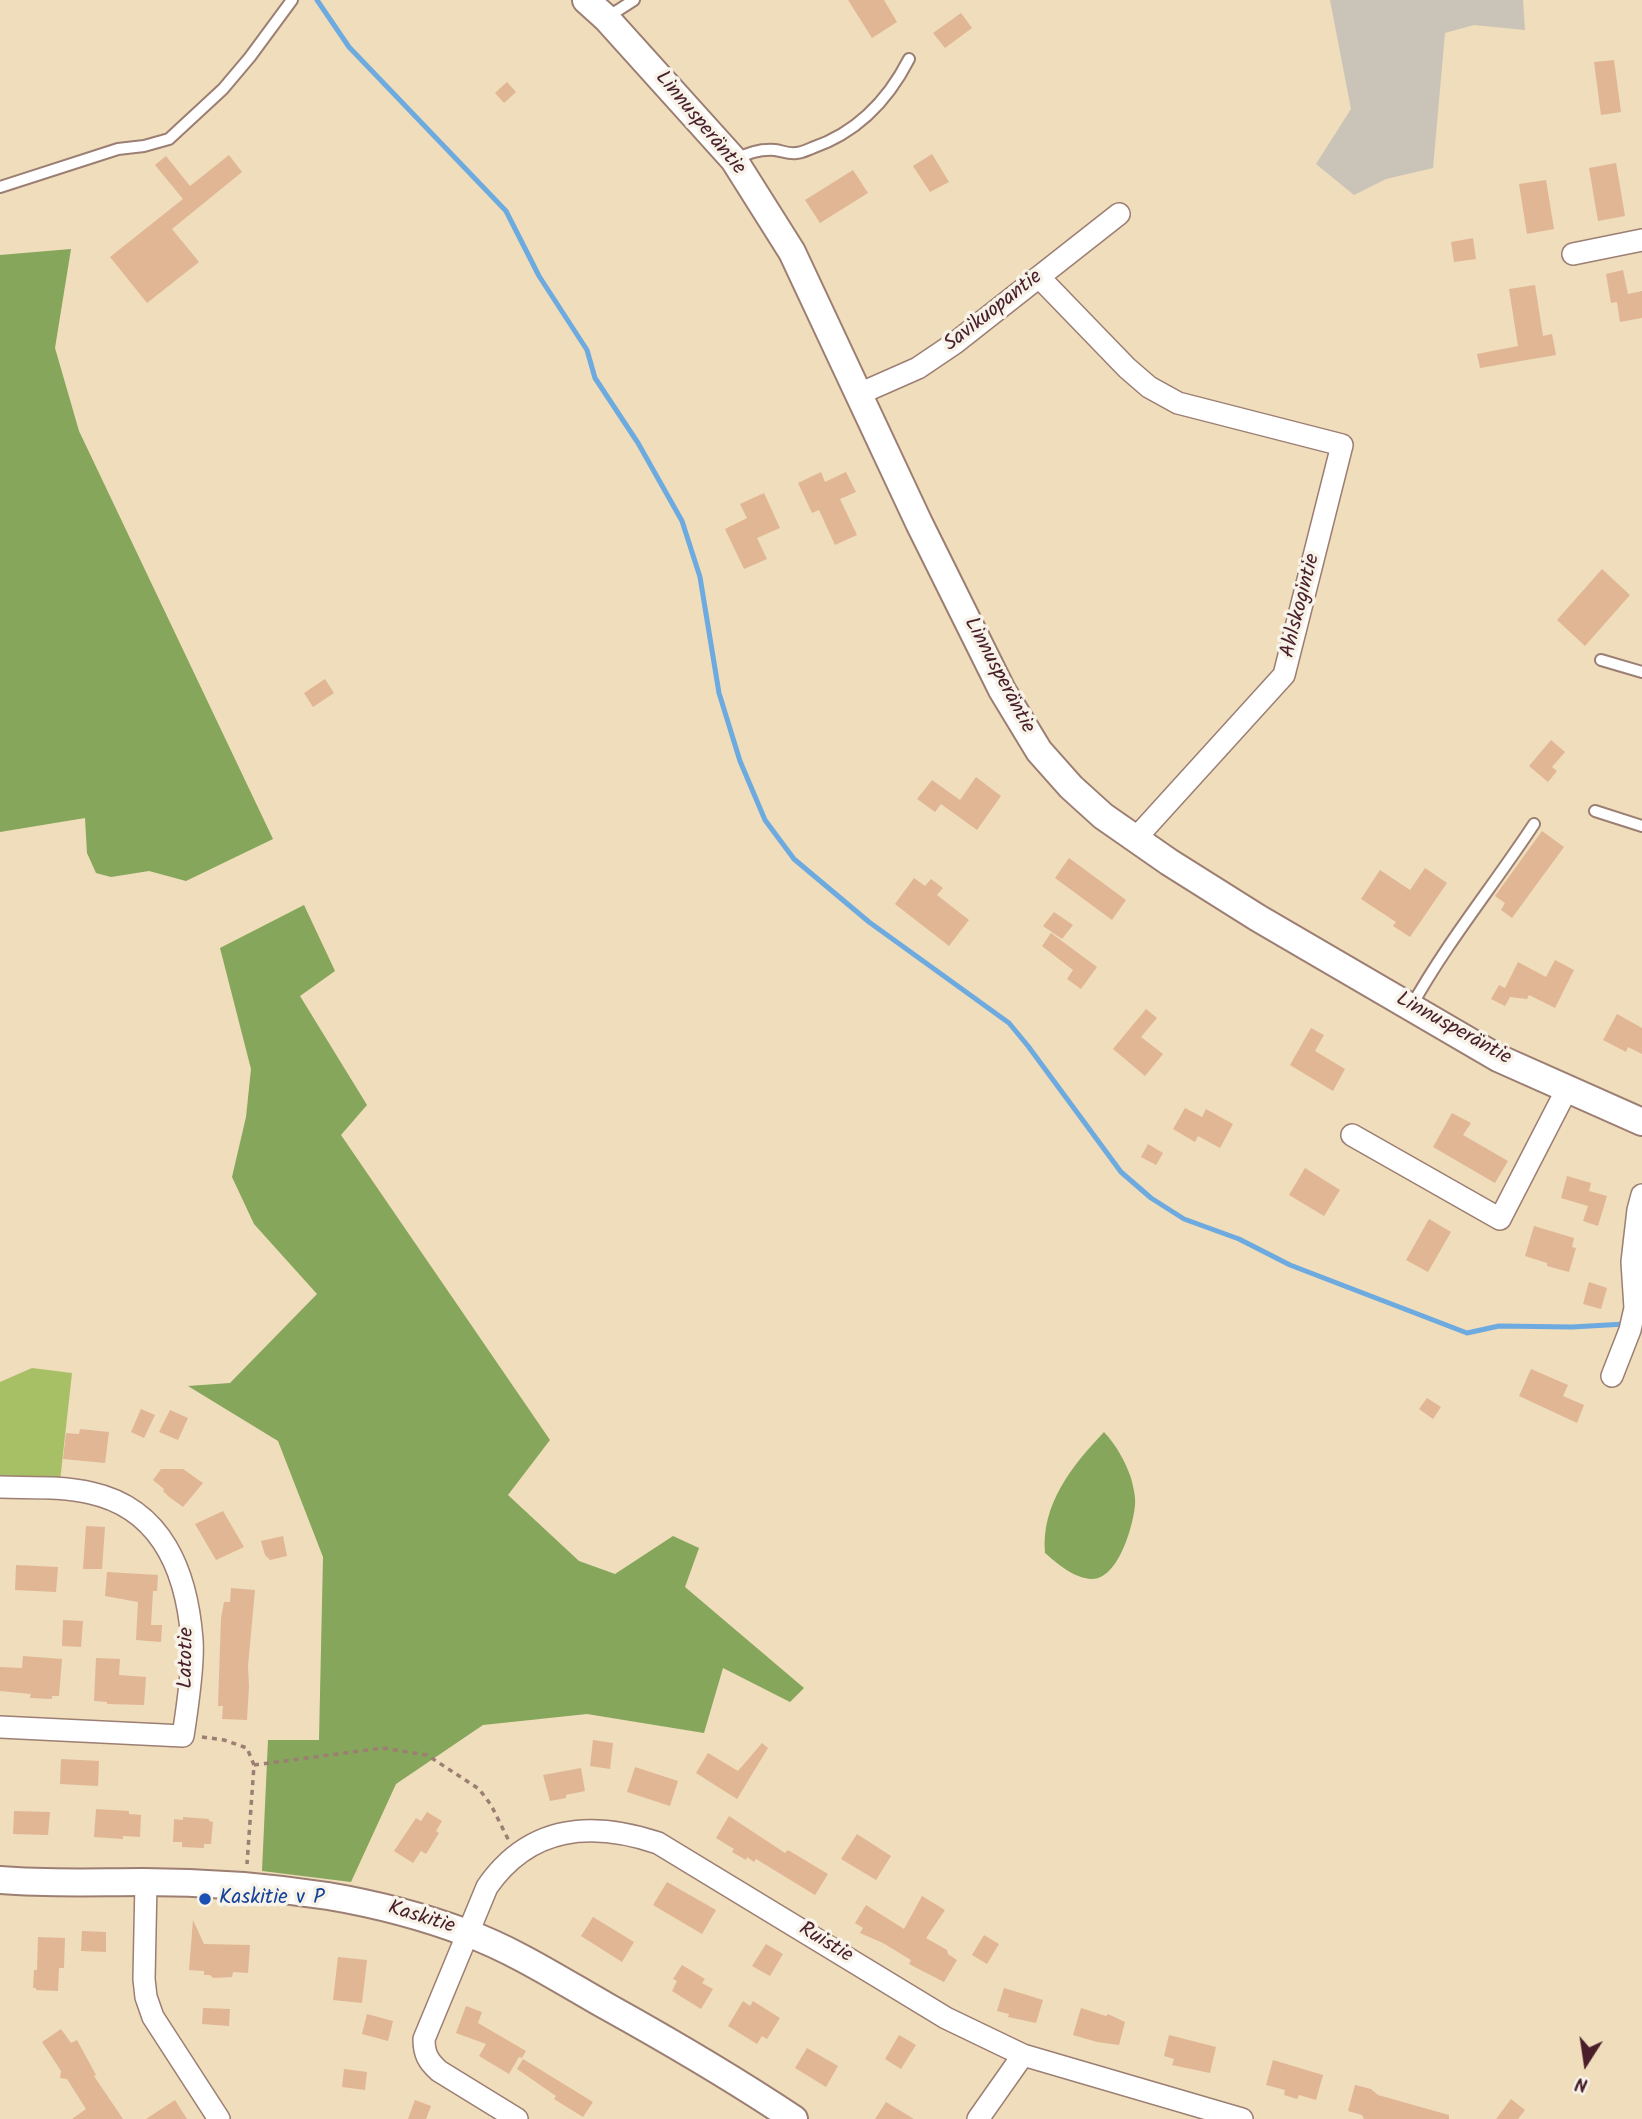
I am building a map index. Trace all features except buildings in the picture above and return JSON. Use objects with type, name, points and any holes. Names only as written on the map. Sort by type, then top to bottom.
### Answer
[{"type":"street","name":"Linnusperäntie","points":[[586,0],[607,18],[734,160],[792,252],[1002,690],[1039,751],[1071,787],[1104,816],[1258,918],[1498,1058],[1642,1122]]},
{"type":"street","name":"Savikuopantie","points":[[859,394],[918,368],[956,343],[1119,214]]},
{"type":"street","points":[[1573,254],[1642,240]]},
{"type":"street","name":"Ahlskogintie","points":[[1039,277],[1127,368],[1149,387],[1178,403],[1342,445],[1284,675],[1136,838]]},
{"type":"street","points":[[1352,1135],[1500,1219],[1567,1089]]},
{"type":"street","points":[[1612,1376],[1630,1330],[1635,1308],[1632,1262],[1642,1195]]},
{"type":"street","name":"Latotie","points":[[0,1487],[91,1493],[121,1504],[150,1522],[174,1557],[186,1592],[192,1642],[183,1736]]},
{"type":"street","points":[[0,1727],[183,1736]]},
{"type":"street","name":"Ruistie","points":[[517,2119],[439,2071],[428,2061],[424,2039],[487,1887],[500,1869],[516,1855],[556,1835],[584,1829],[636,1836],[658,1843],[946,2018],[1023,2055],[1242,2119]]},
{"type":"street","name":"Kaskitie","points":[[0,1880],[245,1886],[328,1896],[388,1908],[464,1942],[517,1957],[746,2087],[794,2119]]},
{"type":"street","points":[[146,1882],[146,1997],[153,2017],[219,2119]]},
{"type":"street","points":[[978,2119],[1023,2055]]},
{"type":"lane","points":[[0,187],[118,149],[169,139],[223,89],[292,0]]},
{"type":"lane","points":[[607,18],[634,0]]},
{"type":"lane","points":[[734,160],[754,150],[796,153],[825,144],[856,125],[879,103],[897,82],[909,59]]},
{"type":"lane","points":[[1601,660],[1642,672]]},
{"type":"lane","points":[[1595,811],[1642,826]]},
{"type":"lane","points":[[1411,1007],[1453,937],[1497,880],[1534,824]]},
{"type":"path","points":[[183,1736],[224,1740],[247,1748],[254,1765],[245,1886]]},
{"type":"path","points":[[254,1765],[383,1748],[427,1755],[480,1789],[516,1855]]},
{"type":"shaded area","points":[[1330,0],[1523,0],[1525,30],[1474,25],[1445,33],[1433,168],[1386,179],[1354,195],[1316,164],[1351,109]]},
{"type":"green space","points":[[71,249],[55,348],[79,431],[273,839],[186,881],[149,871],[111,877],[96,873],[87,853],[85,818],[0,832],[0,255]]},
{"type":"green space","points":[[304,905],[335,971],[300,996],[367,1105],[341,1135],[550,1440],[508,1495],[579,1561],[615,1574],[673,1536],[699,1548],[685,1587],[804,1688],[790,1702],[723,1668],[704,1733],[587,1714],[483,1725],[396,1784],[351,1882],[262,1871],[268,1740],[319,1740],[323,1557],[278,1441],[188,1386],[230,1383],[317,1294],[254,1224],[232,1177],[246,1117],[251,1069],[220,948]]},
{"type":"green space","points":[[32,1368],[72,1373],[59,1490],[0,1487],[0,1382]]},
{"type":"green space","points":[[1104,1432],[1117,1448],[1126,1466],[1131,1478],[1135,1505],[1131,1526],[1117,1561],[1101,1577],[1092,1579],[1072,1573],[1045,1553],[1045,1535],[1053,1502],[1061,1487],[1070,1472]]},
{"type":"waterway","points":[[317,0],[349,47],[506,211],[539,276],[587,350],[595,378],[638,443],[682,521],[700,577],[719,693],[740,761],[765,820],[794,859],[869,922],[1009,1023],[1121,1172],[1151,1198],[1184,1219],[1239,1239],[1290,1265],[1467,1333],[1499,1326],[1572,1327],[1625,1324]]},
{"type":"place","name":"Kaskitie v P","points":[[205,1899]]}]
